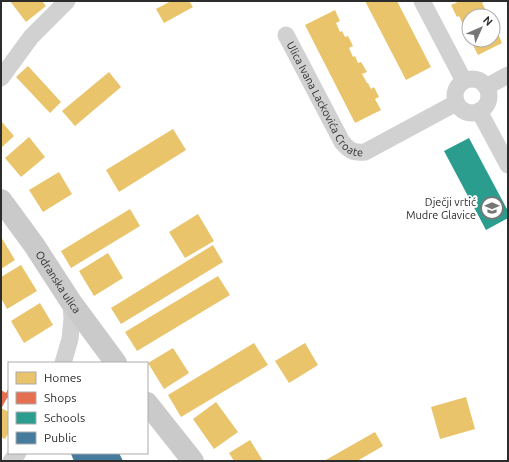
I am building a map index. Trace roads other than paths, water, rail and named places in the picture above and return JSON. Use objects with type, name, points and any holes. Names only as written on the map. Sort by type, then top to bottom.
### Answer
[{"type":"street","points":[[1,78],[31,37],[67,1]]},
{"type":"street","points":[[422,1],[464,81]]},
{"type":"street","name":"Ulica Ivana Lackovića Croate","points":[[286,35],[342,142],[349,150],[356,153],[365,152],[456,104]]},
{"type":"street","points":[[486,87],[508,75]]},
{"type":"street","points":[[473,79],[478,80],[486,87],[488,92],[487,103],[484,108],[479,111],[469,113],[459,108],[456,104],[455,93],[457,88],[464,81],[473,79]]},
{"type":"street","points":[[479,111],[508,166]]},
{"type":"street","name":"Odranska ulica","points":[[1,200],[34,245],[71,302],[115,362]]},
{"type":"street","points":[[63,362],[70,339],[72,319],[71,302]]},
{"type":"street","points":[[148,404],[193,461]]},
{"type":"place","name":"Dječji vrtić Mudre Glavice","points":[[492,208]]}]
